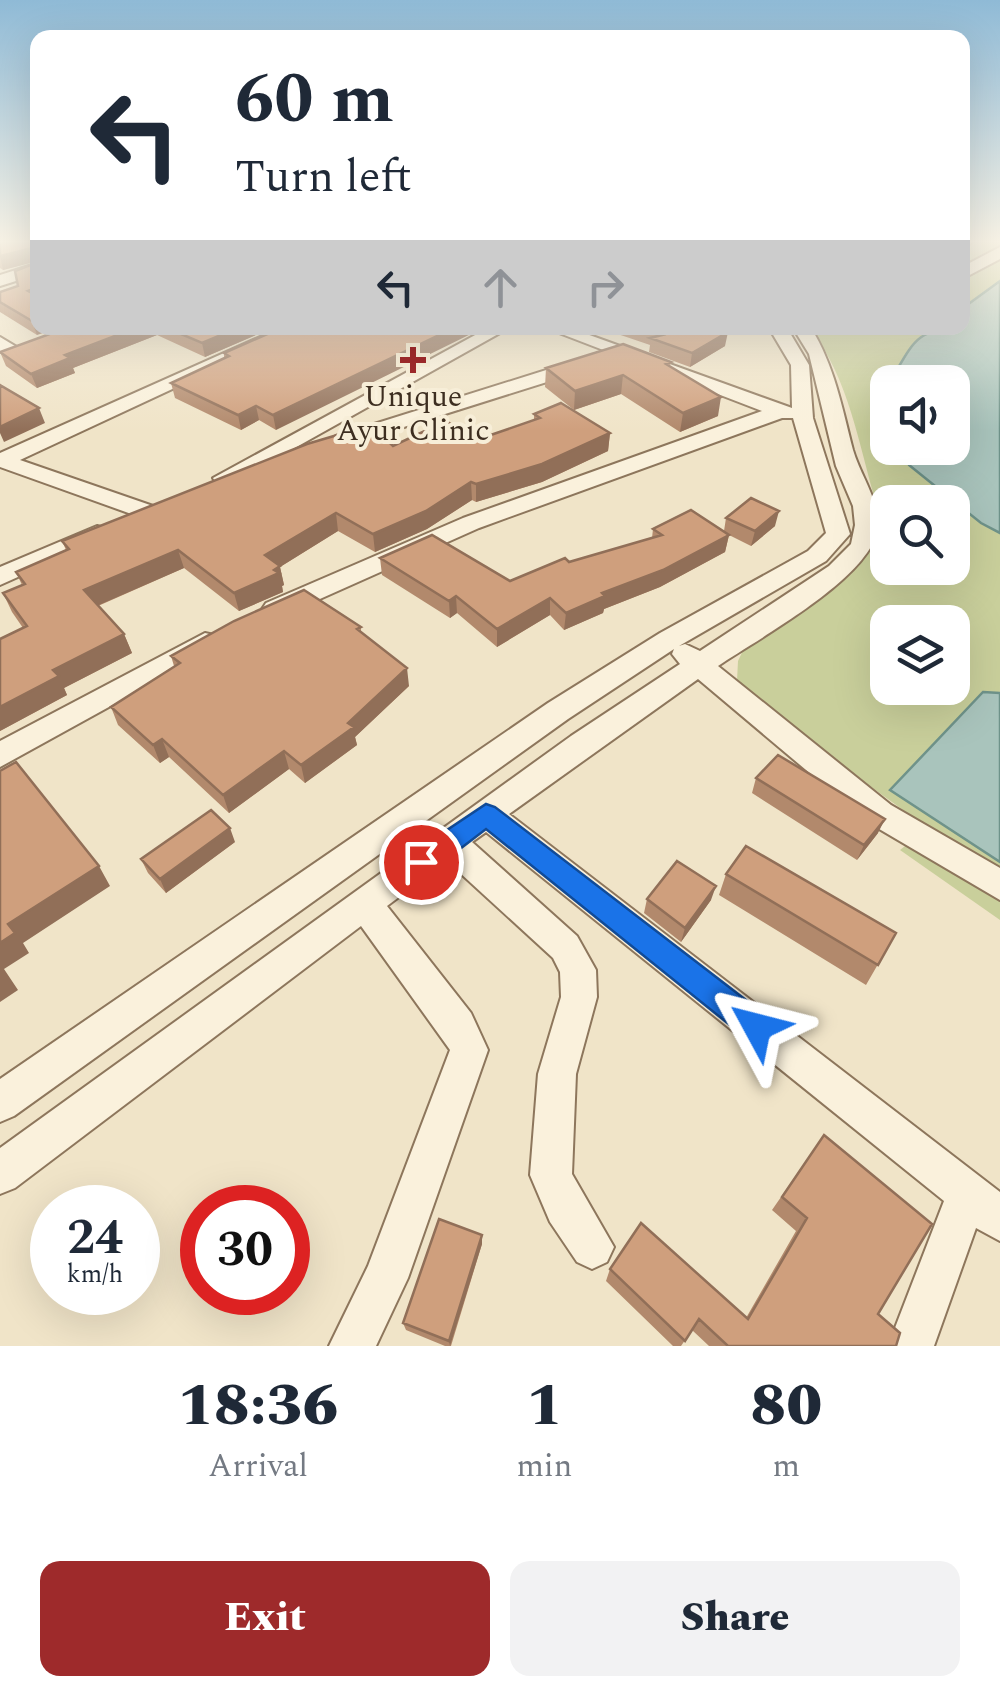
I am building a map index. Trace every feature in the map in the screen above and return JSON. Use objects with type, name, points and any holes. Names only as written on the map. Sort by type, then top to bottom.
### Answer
[{"type":"street","points":[[1,460],[278,335]]},
{"type":"street","points":[[487,335],[216,481],[622,352]]},
{"type":"street","points":[[575,335],[792,415]]},
{"type":"street","points":[[0,1102],[558,711],[669,640],[817,556],[838,534],[792,415],[800,365],[782,335]]},
{"type":"street","points":[[0,1173],[581,744],[838,572],[862,546],[868,525],[847,466],[818,354],[806,335]]},
{"type":"street","points":[[0,755],[236,626],[470,524],[792,415]]},
{"type":"street","points":[[0,576],[153,508],[1,460]]},
{"type":"street","points":[[669,640],[880,814],[1000,885]]},
{"type":"street","points":[[486,814],[984,1206],[911,1346]]},
{"type":"street","points":[[449,842],[565,947],[578,970],[579,997],[557,1074],[551,1175],[565,1208],[592,1247]]},
{"type":"street","points":[[352,1346],[386,1278],[469,1050],[458,1026],[365,904]]},
{"type":"green space","points":[[970,305],[1000,305],[1000,920],[900,850],[928,828],[759,706],[737,681],[738,661],[748,640],[858,543],[870,520],[870,585],[970,585],[970,485],[871,485],[835,369],[815,335],[970,335]]},
{"type":"water","points":[[970,305],[1000,305],[1000,533],[970,514],[970,485],[934,485],[909,465],[970,465],[970,365],[900,365],[925,335],[970,335]]},
{"type":"water","points":[[983,692],[1000,693],[1000,862],[890,790]]},
{"type":"building","points":[[5,305],[30,305],[30,320]]},
{"type":"building","points":[[47,335],[118,335],[65,355],[70,358],[31,374],[0,352]]},
{"type":"building","points":[[183,335],[221,335],[202,343]]},
{"type":"building","points":[[265,335],[439,335],[273,415],[256,406],[238,415],[171,383],[229,356],[224,353]]},
{"type":"building","points":[[662,335],[723,335],[692,353],[650,338]]},
{"type":"building","points":[[623,344],[671,362],[666,364],[721,397],[683,413],[623,375],[575,391],[546,368]]},
{"type":"building","points":[[0,385],[39,408],[0,427]]},
{"type":"building","points":[[561,403],[610,433],[542,464],[476,484],[471,482],[426,511],[373,534],[336,513],[265,555],[280,566],[274,570],[279,573],[234,593],[178,550],[84,590],[124,634],[53,670],[59,676],[0,707],[0,639],[27,626],[3,593],[25,584],[16,572],[69,549],[62,541],[307,444],[371,425],[393,446],[446,421],[476,440],[540,418],[534,414]]},
{"type":"building","points":[[751,498],[779,511],[755,531],[726,518]]},
{"type":"building","points":[[691,510],[729,535],[663,570],[602,593],[605,596],[566,613],[550,598],[497,629],[456,596],[449,601],[380,558],[432,535],[510,581],[565,558],[569,562],[662,535],[653,529]]},
{"type":"building","points":[[304,590],[361,627],[357,629],[407,668],[348,723],[354,727],[301,765],[284,751],[223,795],[162,739],[153,745],[111,707],[180,663],[171,656],[234,621]]},
{"type":"building","points":[[778,755],[885,819],[864,845],[756,778]]},
{"type":"building","points":[[16,762],[99,866],[8,924],[15,933],[0,943],[0,771]]},
{"type":"building","points":[[211,810],[230,828],[160,879],[141,859]]},
{"type":"building","points":[[746,846],[896,933],[878,965],[726,874]]},
{"type":"building","points":[[677,861],[716,886],[685,928],[647,899]]},
{"type":"building","points":[[824,1135],[932,1224],[878,1314],[900,1333],[896,1346],[728,1346],[699,1319],[685,1341],[610,1269],[641,1223],[748,1319],[807,1218],[782,1197]]},
{"type":"building","points":[[439,1219],[482,1235],[449,1341],[403,1323]]},
{"type":"place","name":"Unique Ayur Clinic","points":[[413,360]]},
{"type":"route","points":[[421,862],[486,814],[757,1027]]}]
